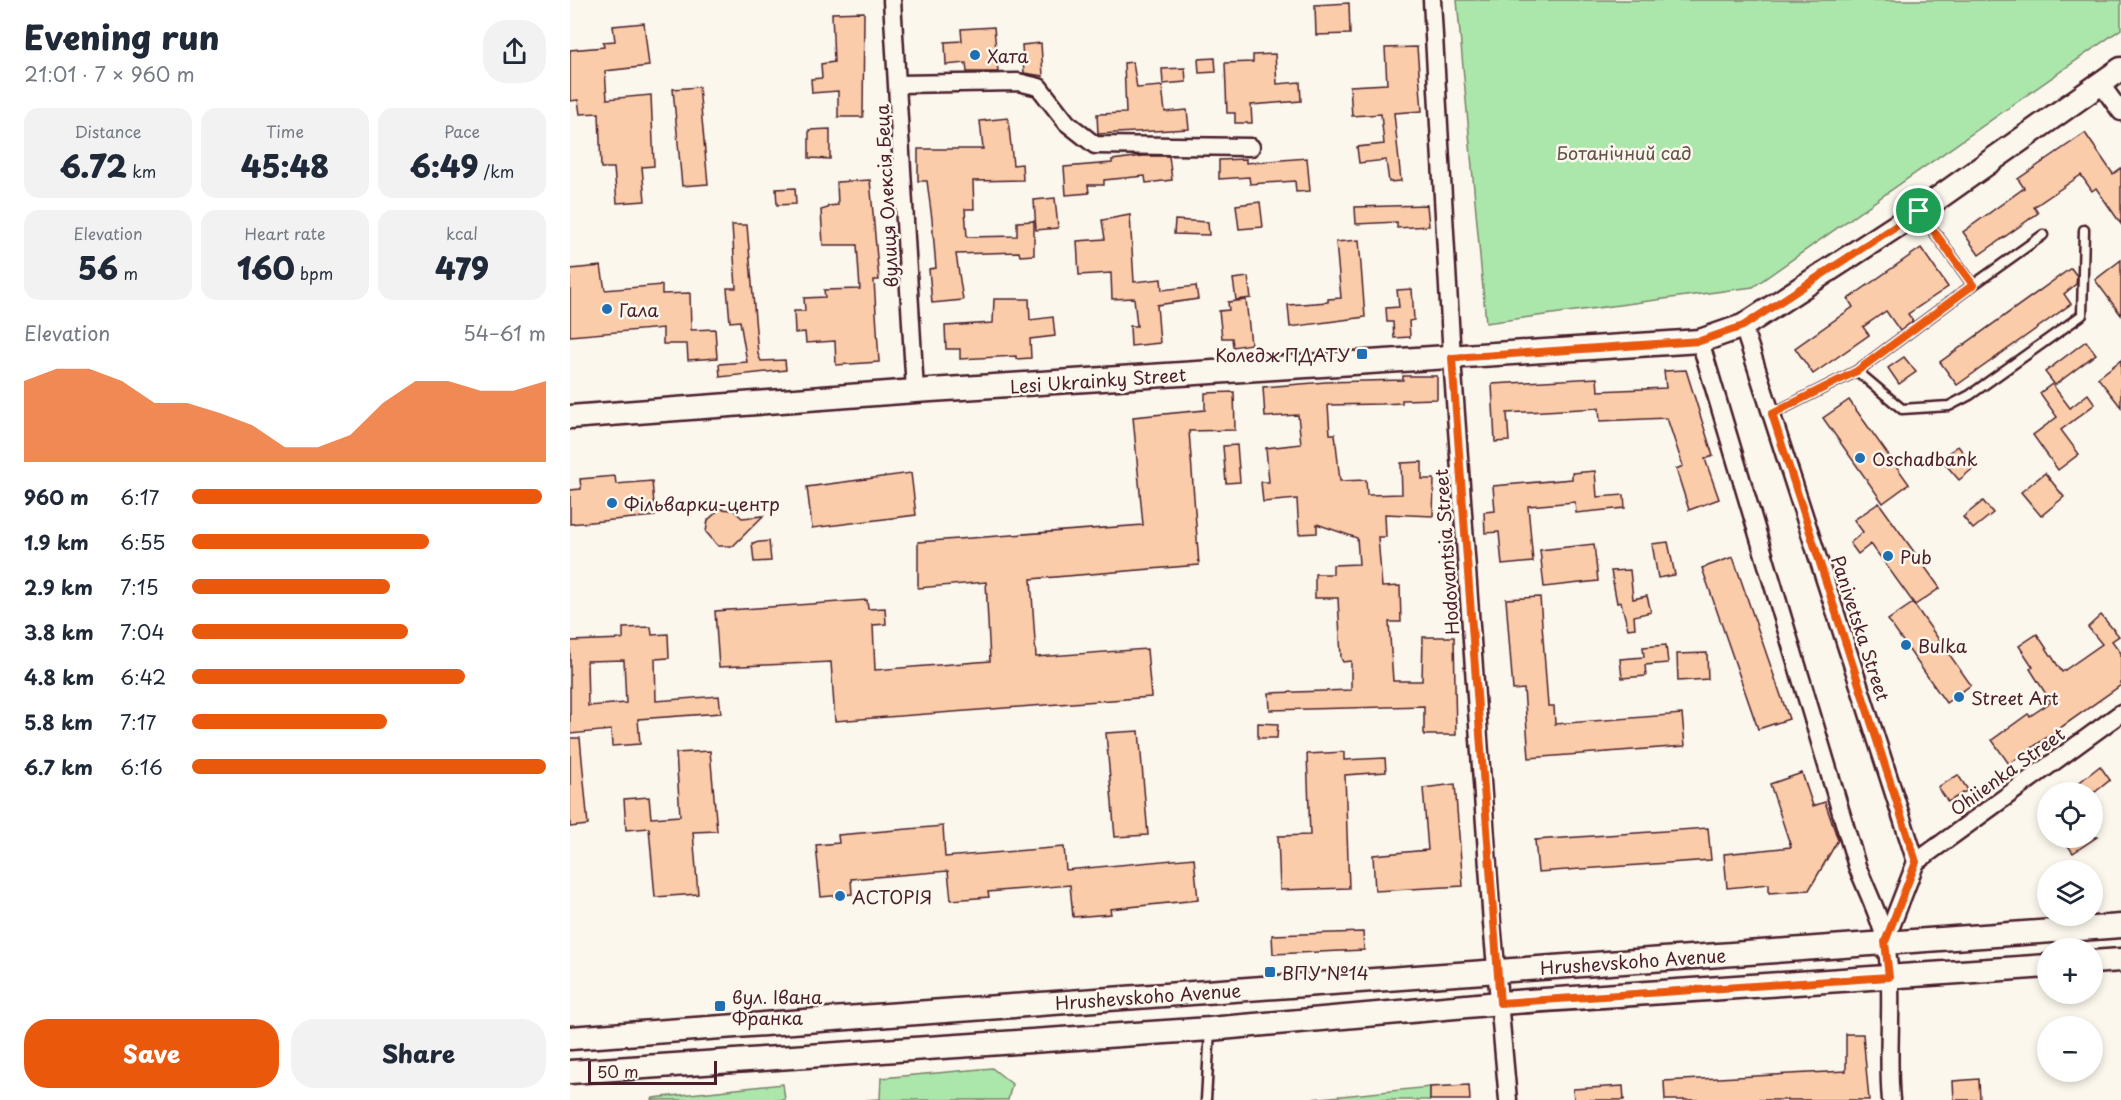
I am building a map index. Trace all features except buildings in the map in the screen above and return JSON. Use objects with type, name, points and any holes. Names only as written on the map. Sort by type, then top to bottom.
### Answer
[{"type":"main road","name":"Lesi Ukrainky Street","points":[[570,417],[915,391],[1700,341],[1743,326],[1919,211],[2121,69]]},
{"type":"main road","name":"Hrushevskoho Avenue","points":[[570,1038],[2121,926]]},
{"type":"main road","points":[[2103,961],[2121,960]]},
{"type":"main road","name":"Hrushevskoho Avenue","points":[[570,1072],[1210,1029],[1500,1003],[2037,967]]},
{"type":"street","name":"вулиця Олексія Беца","points":[[892,0],[899,84],[915,391]]},
{"type":"street","name":"Hodovantsia Street","points":[[1432,0],[1452,358],[1508,1100]]},
{"type":"street","points":[[899,84],[1018,82],[1039,87],[1067,123],[1095,145],[1251,147]]},
{"type":"street","points":[[2100,83],[2121,112]]},
{"type":"street","name":"Panivetska Street","points":[[1743,326],[1916,862]]},
{"type":"street","points":[[1700,341],[1857,866],[1885,942],[1889,977],[1888,1063],[1891,1100]]},
{"type":"street","name":"Ohiienka Street","points":[[1916,862],[2121,713]]},
{"type":"street","points":[[1885,942],[1916,862]]},
{"type":"lane","points":[[1919,211],[1973,285]]},
{"type":"lane","points":[[1857,371],[1902,409],[1949,406],[1970,395],[2082,315],[2084,230]]},
{"type":"lane","points":[[1772,414],[1857,371],[2043,236]]},
{"type":"lane","points":[[1206,1100],[1210,1029]]},
{"type":"green space","name":"Ботанічний сад","points":[[1457,0],[2121,0],[2121,29],[1753,287],[1486,323]]},
{"type":"green space","points":[[992,1068],[1012,1084],[1008,1100],[865,1100],[880,1099],[881,1078]]},
{"type":"green space","points":[[783,1084],[785,1100],[652,1100],[653,1098]]},
{"type":"green space","points":[[1430,1087],[1430,1100],[1301,1100]]},
{"type":"place","name":"Хата","points":[[975,55]]},
{"type":"place","name":"Гала","points":[[607,309]]},
{"type":"place","name":"Коледж ПДАТУ","points":[[1362,354]]},
{"type":"place","name":"Oschadbank","points":[[1860,458]]},
{"type":"place","name":"Фільварки-центр","points":[[612,503]]},
{"type":"place","name":"Pub","points":[[1888,556]]},
{"type":"place","name":"Bulka","points":[[1906,645]]},
{"type":"place","name":"Street Art","points":[[1959,697]]},
{"type":"place","name":"АСТОРІЯ","points":[[840,896]]},
{"type":"place","name":"ВПУ №14","points":[[1270,972]]},
{"type":"place","name":"вул. Івана Франка","points":[[720,1006]]},
{"type":"route","points":[[1919,211],[1973,285],[1857,371],[1772,414],[1916,862],[1885,942],[1889,977],[1500,1003],[1492,923],[1452,358],[1700,341],[1743,326],[1919,211]]}]
